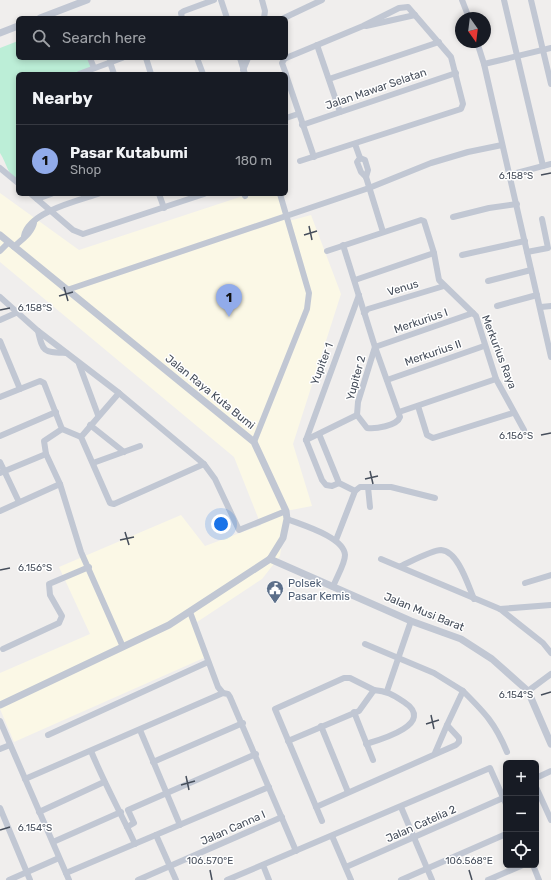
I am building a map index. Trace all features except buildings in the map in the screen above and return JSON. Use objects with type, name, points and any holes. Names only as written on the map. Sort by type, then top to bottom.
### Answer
[{"type":"street","points":[[45,16],[86,0]]},
{"type":"street","points":[[182,15],[214,0]]},
{"type":"street","points":[[221,0],[225,16]]},
{"type":"street","points":[[262,0],[264,16]]},
{"type":"street","points":[[287,16],[308,3],[322,0]]},
{"type":"street","points":[[462,0],[467,12]]},
{"type":"street","points":[[504,0],[543,166]]},
{"type":"street","points":[[531,0],[551,84]]},
{"type":"street","points":[[288,57],[362,26],[399,8],[408,7],[451,57],[463,104],[461,109],[300,161]]},
{"type":"street","points":[[362,26],[372,26],[414,14]]},
{"type":"street","points":[[0,33],[16,27]]},
{"type":"street","points":[[329,80],[439,42]]},
{"type":"street","points":[[316,45],[340,112]]},
{"type":"street","points":[[479,48],[517,204],[551,357]]},
{"type":"street","points":[[484,64],[544,51],[551,48]]},
{"type":"street","points":[[91,60],[94,68]]},
{"type":"street","points":[[84,72],[116,60]]},
{"type":"street","points":[[147,60],[150,72]]},
{"type":"street","points":[[198,60],[200,72]]},
{"type":"street","points":[[241,60],[244,72]]},
{"type":"street","points":[[244,72],[247,60]]},
{"type":"street","points":[[284,60],[282,63],[285,72]]},
{"type":"street","points":[[110,62],[113,72]]},
{"type":"street","name":"Jalan Mawar Selatan","points":[[302,125],[456,73]]},
{"type":"street","points":[[288,81],[298,114],[314,157]]},
{"type":"street","points":[[288,117],[298,114]]},
{"type":"street","points":[[327,251],[383,232],[366,177],[368,170],[365,160],[360,158],[355,144]]},
{"type":"street","points":[[67,290],[369,188],[431,163],[468,152],[502,145]]},
{"type":"street","points":[[509,175],[551,164]]},
{"type":"street","points":[[0,168],[16,181]]},
{"type":"street","points":[[33,196],[73,230],[83,234],[198,196]]},
{"type":"street","points":[[37,200],[46,196]]},
{"type":"street","points":[[0,257],[2,250],[24,236],[25,230],[34,223],[42,213],[92,196]]},
{"type":"street","points":[[160,196],[164,208]]},
{"type":"street","points":[[254,442],[307,309],[309,293],[281,196]]},
{"type":"street","points":[[453,216],[517,204]]},
{"type":"street","points":[[527,252],[550,248],[542,219]]},
{"type":"street","name":"Merkurius Raya","points":[[383,232],[424,221],[434,253],[438,280],[476,316],[484,346],[496,379],[513,413],[524,430]]},
{"type":"street","name":"Jalan Raya Kuta Bumi","points":[[0,235],[254,442],[286,511],[287,519],[283,538],[270,559],[190,612],[169,625],[0,705]]},
{"type":"street","points":[[462,255],[525,241]]},
{"type":"street","points":[[339,483],[332,486],[326,486],[322,480],[306,440],[358,415],[367,428],[372,429],[399,420],[399,412],[375,347],[366,311],[359,295],[343,245]]},
{"type":"street","points":[[355,280],[434,253]]},
{"type":"street","points":[[488,281],[531,270]]},
{"type":"street","name":"Venus","points":[[366,311],[444,286]]},
{"type":"street","name":"Yupiter 1","points":[[306,440],[359,295]]},
{"type":"street","points":[[497,306],[537,295]]},
{"type":"street","points":[[0,297],[38,331],[79,364],[119,393],[204,464],[215,479],[239,530],[286,511]]},
{"type":"street","points":[[541,307],[551,306]]},
{"type":"street","points":[[0,320],[18,312]]},
{"type":"street","name":"Merkurius I","points":[[375,347],[473,313]]},
{"type":"street","points":[[38,331],[44,350],[48,352],[66,353]]},
{"type":"street","points":[[0,341],[22,389]]},
{"type":"street","name":"Merkurius II","points":[[387,380],[484,346]]},
{"type":"street","name":"Yupiter 2","points":[[358,415],[358,402],[375,347]]},
{"type":"street","points":[[0,361],[7,358]]},
{"type":"street","points":[[79,364],[98,415]]},
{"type":"street","points":[[399,412],[496,379]]},
{"type":"street","points":[[0,397],[42,381],[62,429],[81,437],[111,504],[204,464]]},
{"type":"street","points":[[81,437],[98,415],[119,393]]},
{"type":"street","points":[[418,406],[427,435],[433,438],[513,413]]},
{"type":"street","points":[[0,436],[56,412]]},
{"type":"street","points":[[90,425],[124,452]]},
{"type":"street","points":[[62,429],[44,441],[46,454],[60,484],[81,552],[89,567],[123,647]]},
{"type":"street","points":[[319,434],[339,483],[355,491]]},
{"type":"street","points":[[93,463],[140,446]]},
{"type":"street","points":[[2,472],[46,454]]},
{"type":"street","points":[[0,462],[2,472],[19,502]]},
{"type":"street","points":[[0,511],[60,484]]},
{"type":"street","points":[[336,540],[355,491],[360,487],[391,487],[435,498]]},
{"type":"street","points":[[368,487],[370,507]]},
{"type":"street","points":[[287,519],[336,540],[343,549],[345,556],[333,586]]},
{"type":"street","points":[[401,566],[440,550],[449,552],[456,558],[474,599]]},
{"type":"street","name":"Jalan Musi Barat","points":[[270,559],[411,621],[461,638],[492,659],[528,691],[551,744]]},
{"type":"street","points":[[381,559],[401,566],[500,609],[543,643],[551,653]]},
{"type":"street","points":[[3,649],[59,623],[62,616],[50,595],[49,584],[89,567]]},
{"type":"street","points":[[525,583],[551,575]]},
{"type":"street","points":[[500,609],[551,605]]},
{"type":"street","points":[[190,612],[208,662],[222,693]]},
{"type":"street","points":[[387,691],[411,621]]},
{"type":"street","points":[[543,643],[551,643]]},
{"type":"street","points":[[365,644],[434,673],[462,691],[486,713],[498,729],[507,752]]},
{"type":"street","points":[[48,735],[208,662]]},
{"type":"street","points":[[528,691],[551,674]]},
{"type":"street","points":[[322,821],[275,709],[344,678],[350,678],[374,690],[387,691],[413,707],[415,713],[413,721],[407,727],[366,744]]},
{"type":"street","points":[[288,741],[360,710],[374,690]]},
{"type":"street","points":[[435,753],[462,691]]},
{"type":"street","points":[[25,779],[222,693],[228,694],[243,722],[296,851]]},
{"type":"street","points":[[354,712],[373,760]]},
{"type":"street","points":[[0,721],[69,880]]},
{"type":"street","points":[[153,762],[243,722]]},
{"type":"street","points":[[316,807],[348,792],[378,781],[459,742],[459,738],[447,725]]},
{"type":"street","points":[[321,726],[348,792]]},
{"type":"street","points":[[140,730],[180,825]]},
{"type":"street","points":[[0,749],[10,745]]},
{"type":"street","points":[[91,751],[104,782],[121,812],[135,844]]},
{"type":"street","points":[[127,827],[134,823],[128,810],[256,754]]},
{"type":"street","points":[[227,880],[490,768],[503,797]]},
{"type":"street","points":[[539,777],[551,771]]},
{"type":"street","points":[[39,812],[104,782]]},
{"type":"street","points":[[66,873],[269,787]]},
{"type":"street","points":[[539,794],[551,820]]},
{"type":"street","name":"Jalan Catelia 2","points":[[346,867],[503,802]]},
{"type":"street","points":[[401,807],[432,880]]},
{"type":"street","points":[[0,808],[30,880]]},
{"type":"street","points":[[53,842],[121,812]]},
{"type":"street","name":"Jalan Canna I","points":[[138,880],[282,817]]},
{"type":"street","points":[[156,835],[176,880]]},
{"type":"street","points":[[402,880],[503,835]]},
{"type":"street","points":[[332,836],[351,880]]},
{"type":"street","points":[[9,880],[59,858]]},
{"type":"street","points":[[263,864],[269,880]]},
{"type":"street","points":[[488,880],[516,868]]},
{"type":"street","points":[[534,868],[539,880]]},
{"type":"shaded area","points":[[0,193],[79,250],[243,196],[280,196],[289,221],[311,215],[341,294],[293,444],[312,506],[286,511],[280,556],[262,579],[194,624],[206,657],[14,742],[0,709],[0,673],[90,634],[59,567],[181,515],[205,546],[261,525],[234,457],[0,262]]},
{"type":"green space","points":[[16,42],[16,60],[91,60],[94,68],[84,72],[16,72],[16,181],[10,173],[0,153],[0,48]]},
{"type":"place","name":"Pasar Kutabumi","points":[[229,317]]},
{"type":"place","name":"Polsek Pasar Kemis","points":[[275,604]]}]
